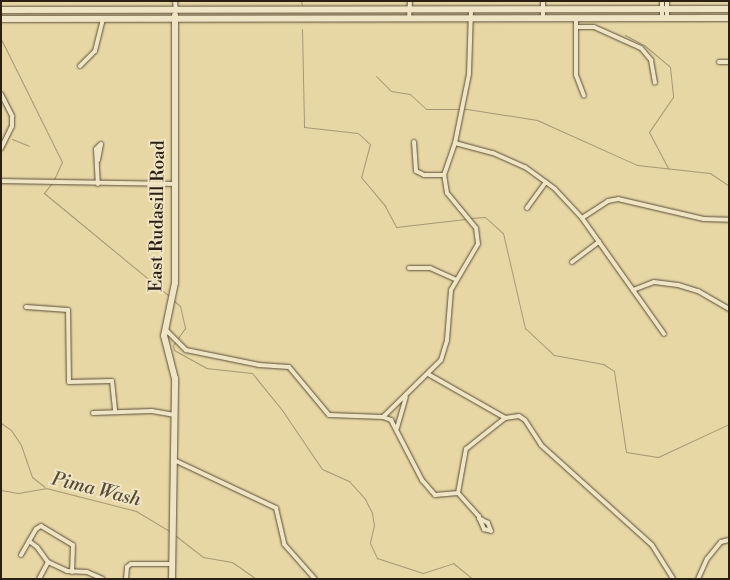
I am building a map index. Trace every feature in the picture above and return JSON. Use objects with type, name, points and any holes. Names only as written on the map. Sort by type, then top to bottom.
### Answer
[{"type":"main road","points":[[1,10],[410,11],[471,9],[729,9]]},
{"type":"main road","name":"East Rudasill Road","points":[[172,579],[175,379],[166,348],[165,329],[175,283],[176,11]]},
{"type":"main road","points":[[1,19],[729,18]]},
{"type":"street","name":"East Rudasill Road","points":[[175,1],[176,11]]},
{"type":"street","points":[[409,19],[410,1]]},
{"type":"street","points":[[543,1],[543,19]]},
{"type":"street","points":[[662,1],[664,19]]},
{"type":"street","points":[[664,9],[667,1]]},
{"type":"street","points":[[383,416],[406,397],[441,360],[445,349],[449,296],[455,279],[475,250],[479,238],[476,228],[452,202],[444,175],[455,143],[469,74],[471,9]]},
{"type":"street","points":[[576,18],[576,75],[584,96]]},
{"type":"street","points":[[80,66],[95,51],[103,19]]},
{"type":"street","points":[[576,27],[594,27],[641,48],[651,60],[655,83]]},
{"type":"street","points":[[719,62],[729,62]]},
{"type":"street","points":[[1,94],[6,103],[12,126],[1,149]]},
{"type":"street","points":[[1,106],[6,103]]},
{"type":"street","points":[[414,142],[416,171],[424,175],[444,175]]},
{"type":"street","points":[[455,143],[493,153],[524,167],[546,182],[582,218],[664,334]]},
{"type":"street","points":[[98,160],[98,184]]},
{"type":"street","points":[[1,181],[175,184]]},
{"type":"street","points":[[527,208],[546,182]]},
{"type":"street","points":[[582,218],[608,201],[618,199],[704,219],[729,220]]},
{"type":"street","points":[[572,262],[599,242]]},
{"type":"street","points":[[408,268],[430,268],[455,279]]},
{"type":"street","points":[[633,290],[654,282],[678,284],[698,291],[729,309]]},
{"type":"street","points":[[26,307],[65,308],[69,315],[69,382],[112,381],[115,412]]},
{"type":"street","points":[[165,329],[179,346]]},
{"type":"street","points":[[166,348],[171,342],[179,346],[236,360],[289,367],[329,415],[383,416],[397,428],[429,492],[446,496],[458,493]]},
{"type":"street","points":[[428,374],[505,418]]},
{"type":"street","points":[[397,428],[406,397]]},
{"type":"street","points":[[93,413],[115,412],[174,415]]},
{"type":"street","points":[[479,518],[458,493],[461,464],[466,449],[505,418],[512,415],[526,420],[541,445],[652,545],[673,579]]},
{"type":"street","points":[[174,460],[276,508],[284,544],[315,579]]},
{"type":"street","points":[[21,555],[41,526],[73,545],[72,572]]},
{"type":"street","points":[[698,579],[707,559],[721,542],[729,540]]},
{"type":"street","points":[[29,541],[37,546],[48,562],[72,572],[87,572],[103,579]]},
{"type":"street","points":[[39,579],[48,562]]},
{"type":"street","points":[[126,579],[127,567],[131,564],[172,564]]},
{"type":"waterway","points":[[301,1],[302,5]]},
{"type":"waterway","points":[[302,29],[304,127],[358,133],[370,144],[361,177],[385,206],[396,227],[466,219]]},
{"type":"waterway","points":[[625,35],[644,45],[670,67],[673,97],[649,132],[668,168]]},
{"type":"waterway","points":[[1,39],[62,162],[54,179]]},
{"type":"waterway","points":[[376,76],[391,91],[410,94],[426,109],[467,109],[537,120],[637,165],[710,173],[729,186]]},
{"type":"waterway","points":[[12,139],[29,146]]},
{"type":"waterway","points":[[52,183],[44,193],[170,297]]},
{"type":"waterway","points":[[470,218],[485,217],[503,233],[525,328],[554,355],[603,364],[614,371],[626,452],[658,457],[729,424]]},
{"type":"waterway","points":[[173,300],[180,306],[185,328],[173,345],[174,350],[206,368],[252,373],[282,410],[322,469],[349,481],[365,499],[372,513],[374,525],[370,543],[377,558],[423,573],[453,563],[473,579]]},
{"type":"waterway","points":[[1,423],[11,430],[21,445],[32,477],[45,487]]},
{"type":"waterway","name":"Pima Wash","points":[[1,490],[18,493],[46,488],[136,511],[171,532]]},
{"type":"waterway","name":"Pima Wash","points":[[176,536],[203,557],[232,562],[256,579]]}]
